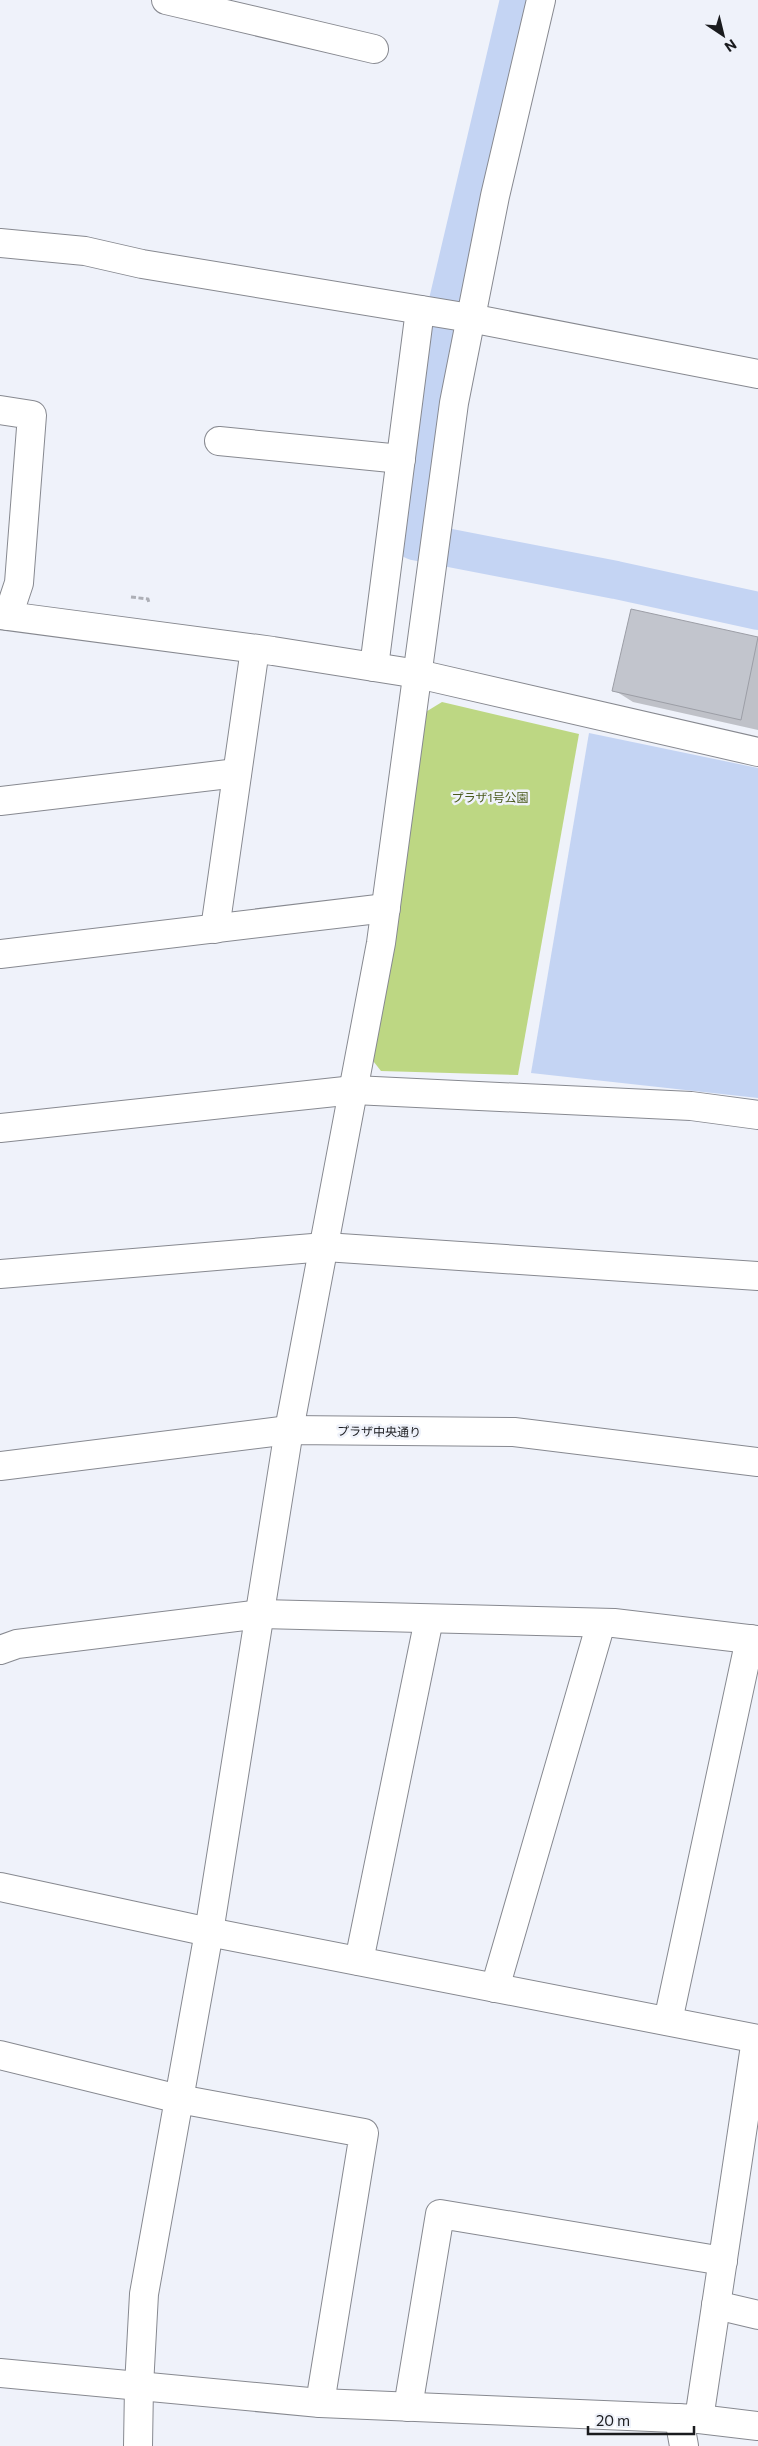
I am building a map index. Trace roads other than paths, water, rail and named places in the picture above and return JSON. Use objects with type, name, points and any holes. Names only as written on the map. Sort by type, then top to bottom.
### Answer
[{"type":"street","points":[[166,0],[374,49]]},
{"type":"street","points":[[138,2446],[144,2294],[209,1932],[289,1430],[326,1247],[386,908],[454,403],[495,196],[541,0]]},
{"type":"street","points":[[0,243],[86,251],[142,264],[470,318],[758,374]]},
{"type":"street","points":[[374,667],[420,310]]},
{"type":"street","points":[[0,410],[32,415],[19,583],[4,616],[255,649],[418,674],[758,752]]},
{"type":"street","points":[[219,441],[401,459]]},
{"type":"street","points":[[215,928],[255,649]]},
{"type":"street","points":[[0,800],[238,773]]},
{"type":"street","points":[[0,954],[386,908]]},
{"type":"street","points":[[0,1128],[354,1090],[691,1106],[758,1115]]},
{"type":"street","points":[[0,1274],[326,1247],[758,1276]]},
{"type":"street","name":"プラザ中央通り","points":[[0,1466],[289,1430],[514,1432],[758,1462]]},
{"type":"street","points":[[0,1650],[17,1644],[261,1614],[601,1623],[754,1640],[668,2021]]},
{"type":"street","points":[[359,1961],[429,1618]]},
{"type":"street","points":[[495,1988],[601,1623]]},
{"type":"street","points":[[0,1888],[209,1932],[757,2039],[716,2305],[684,2446]]},
{"type":"street","points":[[0,2055],[179,2099],[364,2133],[320,2403]]},
{"type":"street","points":[[408,2407],[440,2214],[723,2261]]},
{"type":"street","points":[[716,2305],[758,2315]]},
{"type":"street","points":[[0,2373],[320,2403],[689,2418],[758,2426]]},
{"type":"water","points":[[589,733],[758,768],[758,1098],[531,1073]]},
{"type":"waterway","points":[[519,0],[444,318],[414,541],[616,580],[758,611]]},
{"type":"park label","name":"プラザ1号公園","points":[[490,797]]}]
